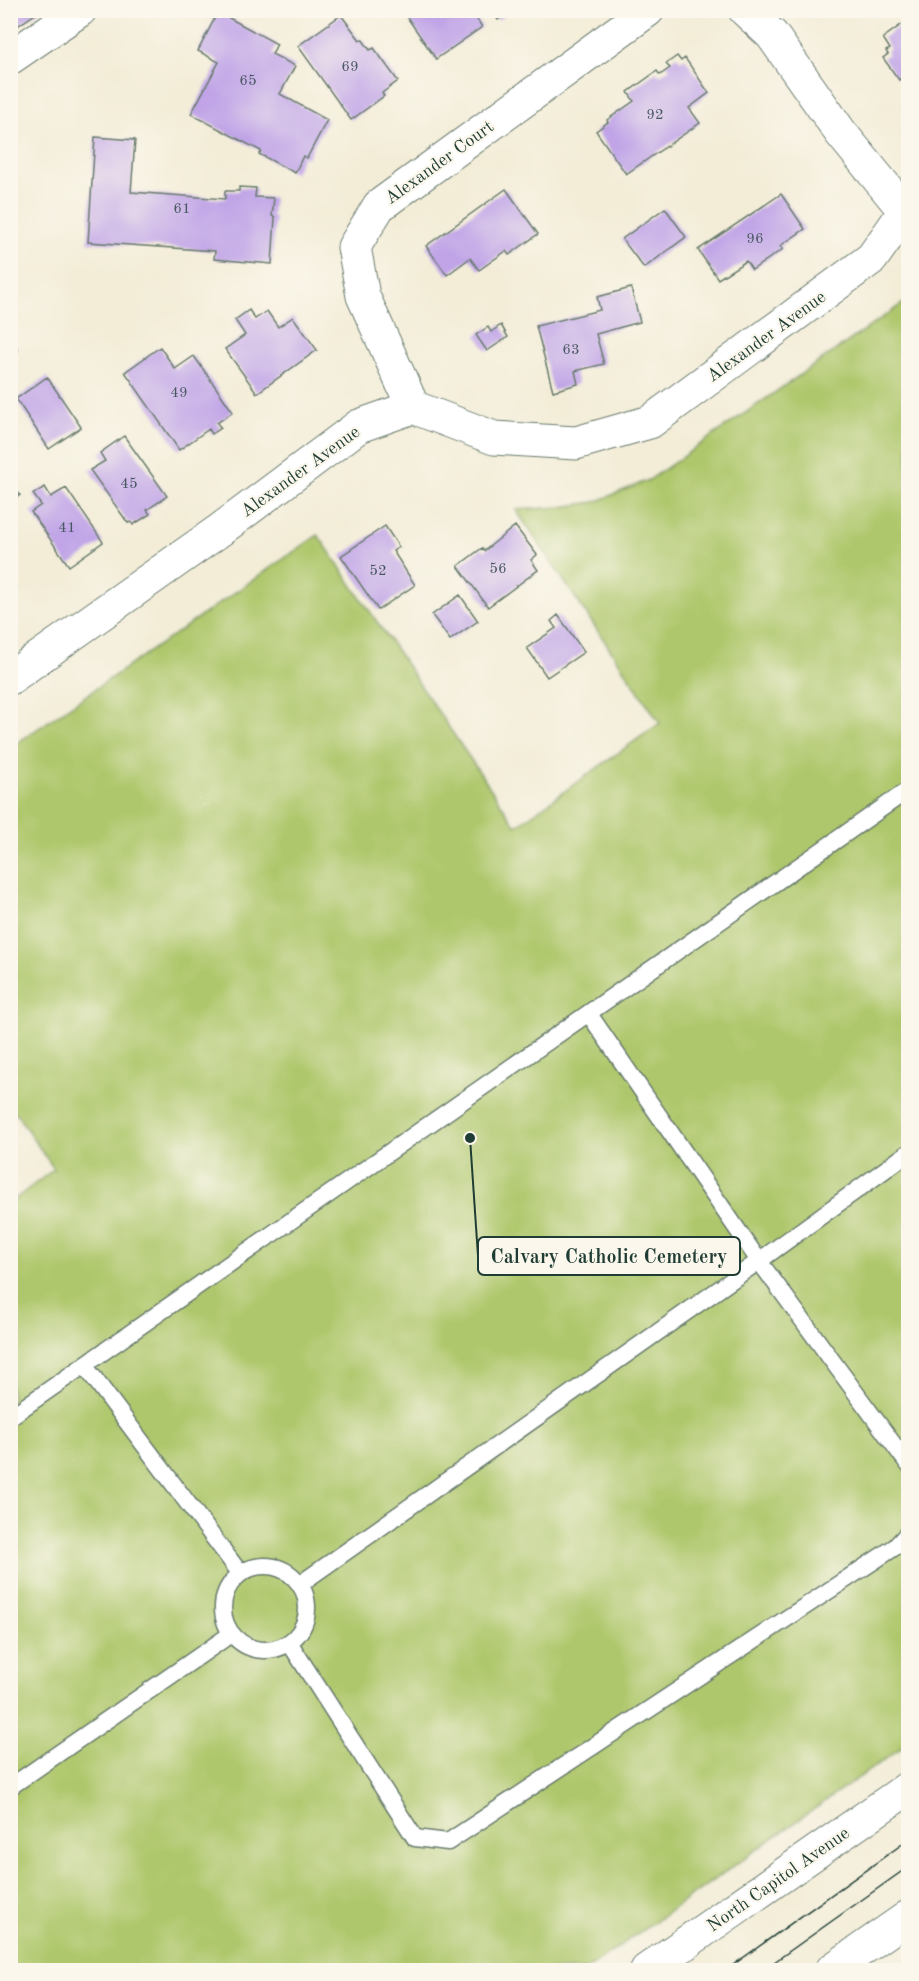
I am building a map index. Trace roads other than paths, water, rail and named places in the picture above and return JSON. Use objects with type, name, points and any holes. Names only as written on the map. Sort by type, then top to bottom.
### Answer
[{"type":"street","points":[[10,58],[80,10]]},
{"type":"street","name":"Alexander Court","points":[[413,407],[363,296],[354,248],[379,206],[648,10]]},
{"type":"street","points":[[745,10],[772,35],[841,133],[907,209]]},
{"type":"street","name":"Alexander Avenue","points":[[10,678],[220,530],[359,426],[413,407],[494,438],[576,443],[650,422],[872,258],[907,209]]},
{"type":"street","name":"North Capitol Avenue","points":[[648,1971],[909,1788]]},
{"type":"street","points":[[832,1971],[909,1917]]},
{"type":"lane","points":[[10,1417],[909,790]]},
{"type":"lane","points":[[589,1014],[759,1261],[909,1464]]},
{"type":"lane","points":[[300,1584],[909,1154]]},
{"type":"lane","points":[[85,1366],[240,1573]]},
{"type":"lane","points":[[290,1642],[415,1838],[448,1842],[895,1547],[909,1533]]},
{"type":"lane","points":[[261,1565],[283,1569],[300,1584],[307,1604],[303,1626],[290,1642],[269,1650],[249,1647],[231,1634],[223,1613],[226,1591],[240,1573],[261,1565]]},
{"type":"lane","points":[[10,1787],[231,1634]]},
{"type":"tram line","points":[[726,1970],[908,1840]]},
{"type":"tram line","points":[[763,1970],[908,1867]]},
{"type":"place","name":"Calvary Catholic Cemetery","points":[[470,1138]]}]
